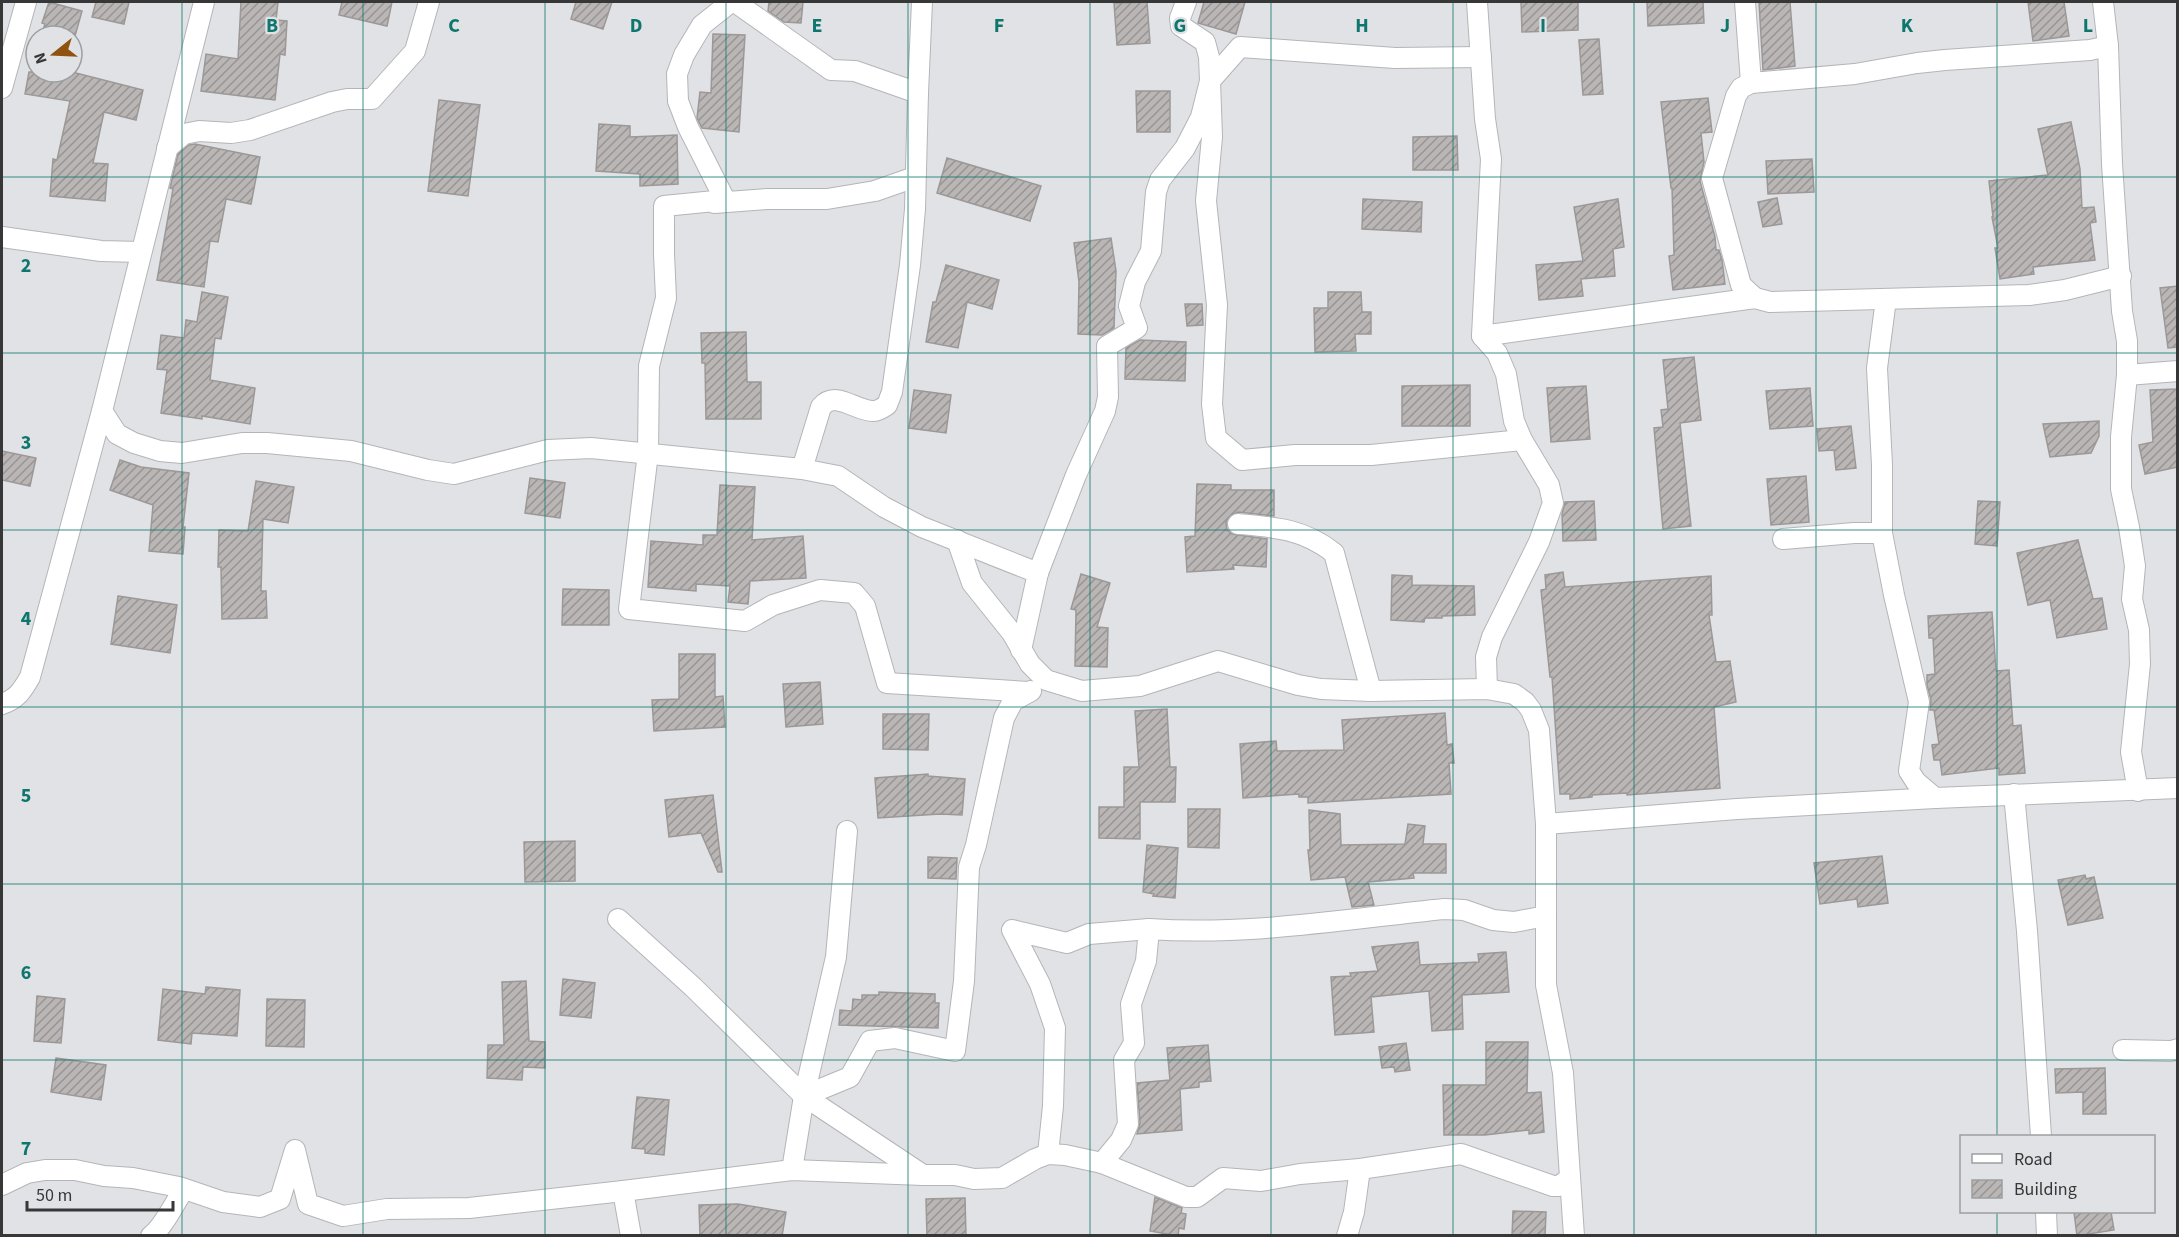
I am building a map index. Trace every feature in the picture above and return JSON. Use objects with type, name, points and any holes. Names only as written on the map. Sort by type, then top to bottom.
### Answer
[{"type":"street","points":[[2,88],[26,2]]},
{"type":"street","points":[[2,704],[20,694],[30,677],[102,411],[204,2]]},
{"type":"street","points":[[167,148],[184,134],[199,131],[231,133],[250,130],[332,102],[372,99],[416,51],[429,2]]},
{"type":"street","points":[[664,206],[725,200],[688,127],[678,101],[677,74],[684,55],[702,25],[733,2],[831,70],[855,71],[918,93]]},
{"type":"street","points":[[802,469],[820,407],[825,401],[832,399],[874,411],[887,405],[892,392],[910,265],[915,209],[922,2]]},
{"type":"street","points":[[1186,2],[1180,18],[1181,26],[1204,42],[1209,57],[1212,136],[1206,201],[1217,305],[1212,405],[1216,438],[1242,460],[1371,454],[1522,440]]},
{"type":"street","points":[[1477,2],[1485,119],[1491,159],[1482,336],[1497,353],[1506,374],[1514,421],[1522,440],[1549,485],[1553,503],[1539,542],[1492,637],[1486,657],[1488,689]]},
{"type":"street","points":[[1745,2],[1751,83]]},
{"type":"street","points":[[2103,2],[2108,46],[2112,164],[2122,311],[2127,341],[2127,375],[2121,437],[2121,489],[2135,566],[2132,599],[2139,630],[2140,664],[2131,752],[2138,791]]},
{"type":"street","points":[[1755,298],[1741,285],[1712,178],[1736,96],[1741,88],[1751,83],[1855,74],[1944,60],[2090,50],[2108,46]]},
{"type":"street","points":[[1021,650],[1038,573],[1076,475],[1105,411],[1108,397],[1107,346],[1137,328],[1129,306],[1135,282],[1150,251],[1156,192],[1160,180],[1185,148],[1201,117],[1210,81],[1240,47],[1395,58],[1481,57]]},
{"type":"street","points":[[664,206],[767,199],[827,199],[875,191],[915,177]]},
{"type":"street","points":[[664,206],[666,298],[649,366],[648,453],[629,609],[745,621],[773,605],[820,590],[854,593],[865,606],[887,683],[1029,692]]},
{"type":"street","points":[[2,237],[101,251],[141,252]]},
{"type":"street","points":[[1482,336],[1755,298],[1770,302],[2029,295],[2065,290],[2121,276]]},
{"type":"street","points":[[1886,299],[1877,368],[1882,465],[1882,533],[1919,702],[1909,771],[1916,782],[1935,798]]},
{"type":"street","points":[[2127,375],[2178,371]]},
{"type":"street","points":[[102,411],[117,434],[134,443],[160,451],[182,453],[242,443],[267,443],[351,451],[454,474],[548,450],[591,448],[802,469],[838,476],[884,507],[922,527],[1038,573]]},
{"type":"street","points":[[1238,524],[1281,527],[1321,542],[1334,553],[1371,691]]},
{"type":"street","points":[[1783,539],[1882,533]]},
{"type":"street","points":[[957,540],[972,583],[1012,633],[1030,664],[1046,680],[1082,691],[1140,686],[1218,661],[1298,685],[1321,689],[1371,691],[1488,689],[1514,694],[1524,702],[1531,710],[1539,730],[1546,824],[1546,985],[1563,1073],[1574,1236]]},
{"type":"street","points":[[804,1096],[849,1077],[870,1041],[895,1038],[955,1050],[964,981],[969,867],[1004,718],[1013,701],[1046,680]]},
{"type":"street","points":[[1546,824],[1737,809],[2014,794],[2178,788]]},
{"type":"street","points":[[2014,794],[2027,931],[2042,1135]]},
{"type":"street","points":[[792,1170],[804,1096],[836,957],[847,831]]},
{"type":"street","points":[[1048,1154],[1053,1106],[1055,1028],[1040,984],[1012,930],[1067,943],[1089,934],[1149,929],[1175,931],[1281,928],[1444,909],[1464,910],[1493,920],[1514,922],[1546,916]]},
{"type":"street","points":[[618,919],[693,987],[804,1096],[923,1175]]},
{"type":"street","points":[[1102,1163],[1121,1140],[1128,1124],[1124,1060],[1134,1043],[1131,1004],[1146,961],[1149,929]]},
{"type":"street","points":[[2123,1050],[2171,1051],[2178,1049]]},
{"type":"street","points":[[2,1185],[27,1173],[45,1170],[75,1170],[104,1176],[133,1178],[184,1189],[223,1202],[260,1207],[280,1199],[295,1150],[308,1204],[343,1216],[387,1209],[470,1208],[792,1170],[955,1175],[974,1179],[1002,1178],[1048,1154],[1065,1155],[1102,1163],[1186,1197],[1197,1197],[1223,1178],[1261,1181],[1461,1154],[1553,1186],[1559,1186],[1570,1178]]},
{"type":"street","points":[[1347,1236],[1354,1212],[1360,1169]]},
{"type":"street","points":[[151,1236],[159,1230],[184,1189]]},
{"type":"street","points":[[623,1191],[631,1236]]},
{"type":"street","points":[[2046,1213],[2048,1236]]},
{"type":"building","points":[[49,2],[82,11],[78,24],[42,23]]},
{"type":"building","points":[[96,2],[129,2],[124,24],[92,17]]},
{"type":"building","points":[[241,2],[278,2],[276,20],[287,21],[285,55],[280,54],[275,100],[201,91],[206,54],[238,59]]},
{"type":"building","points":[[342,2],[392,2],[387,26],[339,15]]},
{"type":"building","points":[[576,2],[612,2],[603,29],[571,19]]},
{"type":"building","points":[[769,2],[803,2],[801,23],[784,22],[768,11]]},
{"type":"building","points":[[1147,2],[1150,43],[1117,45],[1114,3]]},
{"type":"building","points":[[1204,2],[1245,2],[1236,34],[1198,23]]},
{"type":"building","points":[[1521,2],[1578,2],[1578,30],[1522,32]]},
{"type":"building","points":[[1647,2],[1703,2],[1704,23],[1648,26]]},
{"type":"building","points":[[1759,2],[1790,2],[1795,66],[1763,70]]},
{"type":"building","points":[[2028,2],[2064,2],[2069,36],[2033,41]]},
{"type":"building","points":[[713,34],[745,35],[739,132],[702,128],[697,118],[700,92],[711,93]]},
{"type":"building","points":[[1599,39],[1603,94],[1583,95],[1579,40]]},
{"type":"building","points":[[84,75],[143,90],[136,120],[104,112],[93,163],[108,164],[105,201],[50,196],[53,159],[57,160],[70,101],[25,94],[27,84],[84,84]]},
{"type":"building","points":[[1136,91],[1170,91],[1170,132],[1137,132]]},
{"type":"building","points":[[1708,98],[1712,132],[1701,133],[1704,162],[1700,181],[1715,237],[1716,250],[1719,250],[1722,260],[1725,284],[1673,290],[1669,256],[1674,255],[1672,188],[1661,102]]},
{"type":"building","points":[[439,100],[480,105],[468,196],[428,191]]},
{"type":"building","points":[[2071,122],[2080,169],[2082,208],[2094,207],[2096,222],[2090,223],[2095,260],[2033,267],[2034,274],[2000,279],[1989,181],[2048,175],[2038,129]]},
{"type":"building","points":[[599,124],[630,126],[630,137],[677,135],[678,184],[640,186],[640,174],[596,171]]},
{"type":"building","points":[[1457,136],[1458,170],[1413,170],[1413,137]]},
{"type":"building","points":[[195,144],[260,157],[251,204],[226,199],[218,242],[210,241],[204,287],[157,280],[173,189],[170,188],[178,154],[189,145]]},
{"type":"building","points":[[947,158],[1041,186],[1030,221],[937,193]]},
{"type":"building","points":[[1812,159],[1814,192],[1768,194],[1766,161]]},
{"type":"building","points":[[1777,198],[1782,224],[1763,227],[1758,202]]},
{"type":"building","points":[[1363,199],[1422,202],[1421,232],[1362,229]]},
{"type":"building","points":[[1618,199],[1624,247],[1613,249],[1615,276],[1581,279],[1583,296],[1539,300],[1536,265],[1583,261],[1574,207]]},
{"type":"building","points":[[1111,238],[1116,271],[1114,328],[1102,335],[1078,334],[1079,282],[1074,243]]},
{"type":"building","points":[[946,265],[999,280],[992,309],[967,302],[958,348],[926,342],[933,302],[936,302]]},
{"type":"building","points":[[2178,286],[2178,347],[2168,348],[2160,288]]},
{"type":"building","points":[[202,292],[228,297],[221,339],[215,338],[210,380],[255,388],[250,424],[202,416],[202,419],[161,413],[167,370],[157,369],[161,335],[184,338],[186,320],[197,322]]},
{"type":"building","points":[[1328,292],[1361,292],[1362,312],[1371,312],[1371,334],[1355,334],[1356,351],[1315,352],[1314,308],[1328,308]]},
{"type":"building","points":[[1185,304],[1202,304],[1203,325],[1187,326]]},
{"type":"building","points":[[746,332],[747,382],[761,382],[761,419],[706,419],[705,363],[702,363],[701,333]]},
{"type":"building","points":[[1140,340],[1186,342],[1185,381],[1125,379],[1126,348]]},
{"type":"building","points":[[1694,357],[1701,420],[1680,423],[1691,526],[1663,529],[1654,428],[1663,427],[1661,410],[1668,409],[1663,360]]},
{"type":"building","points":[[1470,385],[1470,426],[1402,426],[1402,386]]},
{"type":"building","points":[[1586,386],[1590,439],[1551,442],[1547,388]]},
{"type":"building","points":[[1810,388],[1813,426],[1770,429],[1766,391]]},
{"type":"building","points":[[2178,389],[2178,467],[2145,474],[2139,445],[2153,442],[2150,390]]},
{"type":"building","points":[[914,390],[951,395],[946,433],[909,428]]},
{"type":"building","points":[[2099,421],[2099,436],[2091,453],[2050,457],[2043,424]]},
{"type":"building","points":[[1851,426],[1856,468],[1836,470],[1834,450],[1819,451],[1817,429]]},
{"type":"building","points":[[2,451],[36,458],[30,486],[2,480]]},
{"type":"building","points":[[120,460],[141,467],[189,473],[183,527],[185,527],[183,554],[149,551],[153,505],[110,490]]},
{"type":"building","points":[[1806,476],[1809,522],[1771,525],[1767,479]]},
{"type":"building","points":[[530,478],[565,483],[560,518],[525,513]]},
{"type":"building","points":[[256,481],[294,487],[288,523],[263,519],[261,591],[266,591],[267,618],[222,619],[221,567],[218,567],[219,530],[248,531]]},
{"type":"building","points":[[1197,484],[1231,485],[1231,490],[1274,490],[1274,516],[1238,512],[1229,517],[1226,522],[1227,530],[1232,534],[1267,539],[1266,567],[1233,565],[1234,569],[1187,572],[1185,537],[1195,536]]},
{"type":"building","points":[[720,485],[755,487],[752,540],[803,536],[806,578],[750,581],[748,604],[728,602],[730,586],[696,584],[696,591],[648,587],[651,541],[703,545],[703,535],[717,535]]},
{"type":"building","points":[[1594,501],[1596,540],[1563,541],[1562,514],[1565,502]]},
{"type":"building","points":[[1978,501],[2000,502],[1997,546],[1975,544]]},
{"type":"building","points":[[2078,540],[2093,599],[2102,598],[2107,629],[2057,638],[2050,600],[2028,605],[2017,553]]},
{"type":"building","points":[[1563,572],[1565,587],[1711,576],[1712,615],[1709,615],[1716,662],[1730,661],[1736,702],[1714,707],[1720,788],[1627,795],[1627,793],[1592,795],[1592,797],[1570,799],[1570,794],[1560,794],[1552,677],[1550,677],[1541,590],[1546,589],[1545,575]]},
{"type":"building","points":[[1081,574],[1110,583],[1097,627],[1108,628],[1107,667],[1075,666],[1076,610],[1071,609]]},
{"type":"building","points":[[1392,575],[1412,576],[1412,585],[1474,586],[1475,615],[1425,618],[1424,622],[1391,620]]},
{"type":"building","points":[[563,589],[609,590],[609,625],[562,625]]},
{"type":"building","points":[[118,596],[177,605],[170,653],[111,644]]},
{"type":"building","points":[[1992,612],[1996,671],[2009,670],[2013,726],[2021,725],[2025,773],[1999,775],[1999,768],[1942,775],[1940,760],[1934,760],[1932,745],[1939,744],[1934,710],[1930,710],[1931,700],[1927,685],[1927,675],[1935,674],[1933,638],[1929,638],[1928,616]]},
{"type":"building","points":[[679,654],[715,654],[715,697],[723,696],[725,727],[654,731],[652,700],[679,699]]},
{"type":"building","points":[[820,682],[823,724],[786,727],[783,684]]},
{"type":"building","points":[[1167,709],[1170,767],[1176,767],[1175,802],[1140,802],[1140,839],[1099,838],[1099,807],[1124,807],[1124,767],[1139,767],[1135,711]]},
{"type":"building","points":[[1445,713],[1447,745],[1452,744],[1454,763],[1449,763],[1451,794],[1308,803],[1308,797],[1299,797],[1299,794],[1243,798],[1240,744],[1276,741],[1277,751],[1344,750],[1342,720]]},
{"type":"building","points":[[883,714],[929,714],[928,750],[883,749]]},
{"type":"building","points":[[928,774],[928,776],[965,779],[962,815],[878,818],[875,778]]},
{"type":"building","points":[[713,795],[722,872],[718,872],[701,833],[669,837],[665,800]]},
{"type":"building","points":[[1188,809],[1220,809],[1219,848],[1188,847]]},
{"type":"building","points":[[1309,810],[1340,814],[1341,845],[1405,844],[1408,824],[1425,826],[1423,844],[1446,844],[1446,873],[1413,873],[1414,878],[1368,882],[1374,905],[1352,907],[1345,877],[1311,880],[1308,850],[1310,850]]},
{"type":"building","points":[[575,841],[575,881],[525,882],[524,842]]},
{"type":"building","points":[[1147,845],[1178,848],[1175,898],[1153,896],[1154,894],[1143,892]]},
{"type":"building","points":[[1882,856],[1888,903],[1858,907],[1857,899],[1820,904],[1814,863]]},
{"type":"building","points":[[928,857],[957,858],[956,879],[928,878]]},
{"type":"building","points":[[2085,875],[2086,879],[2094,877],[2103,918],[2068,925],[2058,880]]},
{"type":"building","points":[[1418,942],[1420,965],[1479,962],[1478,954],[1506,952],[1509,992],[1462,995],[1463,1029],[1432,1031],[1429,991],[1371,997],[1374,1032],[1335,1035],[1331,977],[1378,971],[1372,947]]},
{"type":"building","points":[[563,979],[595,983],[591,1018],[560,1015]]},
{"type":"building","points":[[526,981],[529,1041],[545,1042],[545,1068],[523,1067],[522,1080],[487,1078],[488,1045],[504,1045],[502,982]]},
{"type":"building","points":[[206,987],[240,990],[237,1036],[192,1033],[191,1044],[158,1040],[163,989],[205,994]]},
{"type":"building","points":[[879,992],[935,994],[935,1003],[939,1003],[938,1028],[839,1025],[840,1010],[852,1011],[853,999],[862,1000],[862,995],[879,995]]},
{"type":"building","points":[[37,996],[65,999],[61,1043],[34,1041]]},
{"type":"building","points":[[267,999],[305,1000],[304,1047],[266,1046]]},
{"type":"building","points":[[1486,1042],[1528,1042],[1527,1093],[1541,1092],[1544,1132],[1529,1134],[1529,1130],[1485,1135],[1444,1135],[1443,1085],[1486,1085]]},
{"type":"building","points":[[1406,1043],[1410,1070],[1395,1072],[1394,1067],[1382,1068],[1379,1047]]},
{"type":"building","points":[[1208,1045],[1211,1081],[1199,1082],[1199,1087],[1180,1089],[1182,1130],[1137,1134],[1140,1123],[1137,1083],[1170,1080],[1167,1048]]},
{"type":"building","points":[[56,1058],[106,1065],[101,1100],[51,1092]]},
{"type":"building","points":[[2105,1068],[2106,1114],[2083,1114],[2083,1092],[2056,1093],[2055,1069]]},
{"type":"building","points":[[637,1097],[669,1100],[664,1155],[645,1153],[645,1149],[632,1148]]},
{"type":"building","points":[[1155,1197],[1182,1208],[1181,1213],[1186,1214],[1184,1229],[1179,1228],[1178,1236],[1150,1231]]},
{"type":"building","points":[[965,1198],[966,1236],[927,1236],[926,1199]]},
{"type":"building","points":[[738,1204],[786,1212],[782,1236],[700,1236],[699,1205]]},
{"type":"building","points":[[1513,1211],[1546,1212],[1545,1236],[1512,1236]]},
{"type":"building","points":[[2074,1213],[2111,1213],[2114,1230],[2077,1236]]}]
